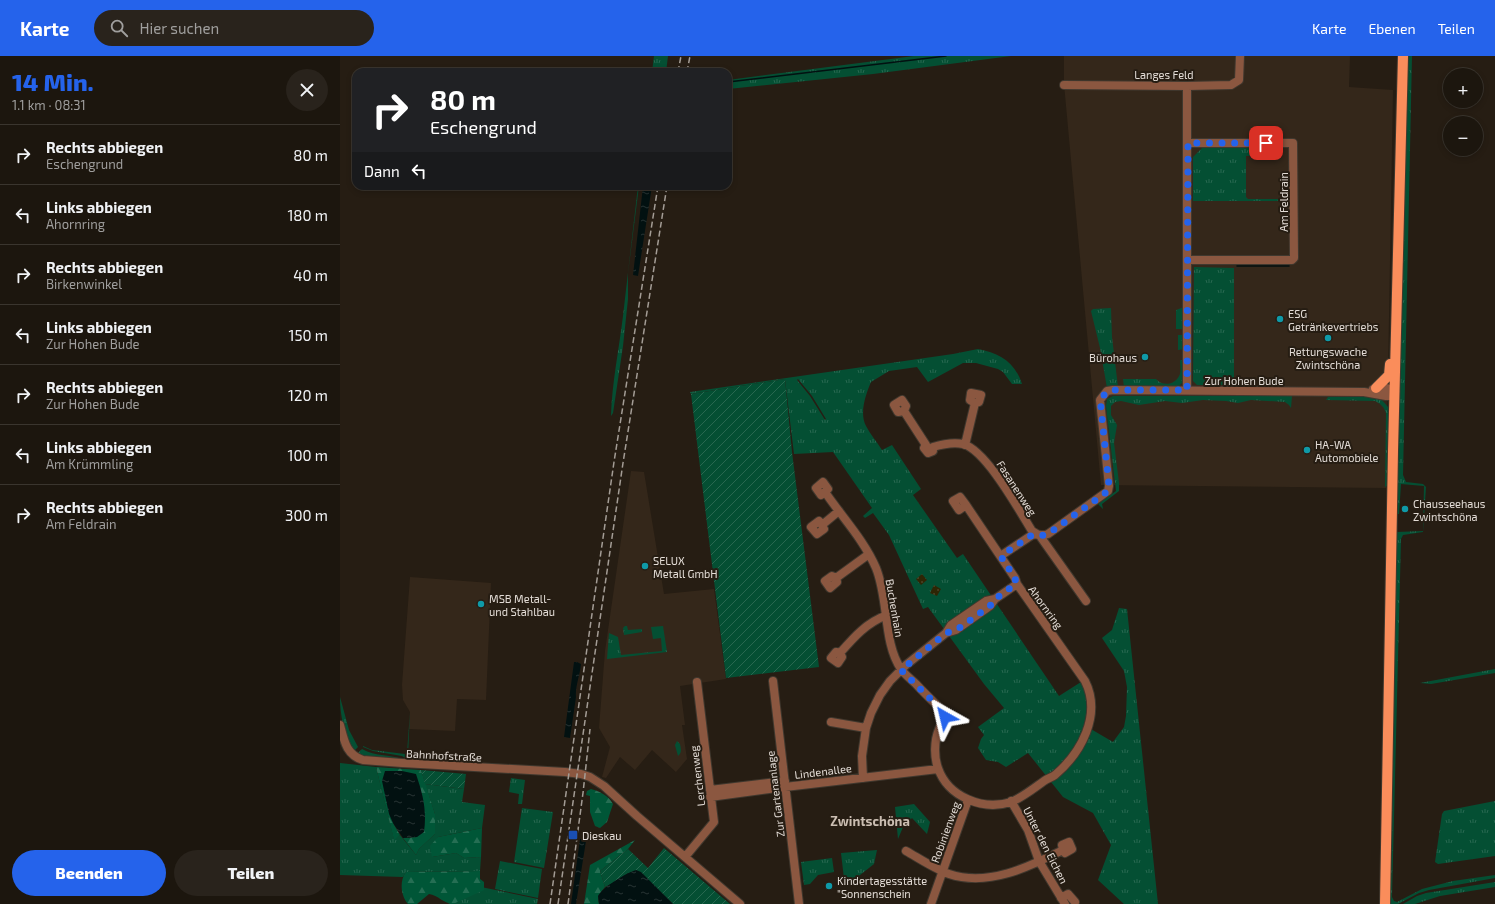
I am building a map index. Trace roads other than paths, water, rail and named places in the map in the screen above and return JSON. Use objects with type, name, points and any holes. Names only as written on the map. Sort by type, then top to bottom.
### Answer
[{"type":"main road","points":[[1385,904],[1403,56]]},
{"type":"main road","points":[[1376,388],[1389,376],[1392,340],[1397,324]]},
{"type":"street","name":"Langes Feld","points":[[1064,85],[1187,86],[1235,83],[1240,76],[1240,56]]},
{"type":"street","points":[[1187,86],[1187,390]]},
{"type":"street","name":"Am Feldrain","points":[[1188,143],[1293,143],[1294,258],[1292,260],[1188,260]]},
{"type":"street","points":[[1376,388],[1386,387],[1395,394]]},
{"type":"street","name":"Zur Hohen Bude","points":[[1364,392],[1376,388]]},
{"type":"street","name":"Zur Hohen Bude","points":[[1038,534],[1043,536],[1048,534],[1108,491],[1109,486],[1100,400],[1107,391],[1187,390],[1364,392],[1386,396],[1395,394]]},
{"type":"street","points":[[904,411],[929,448],[952,443],[965,444],[974,402]]},
{"type":"street","name":"Fasanenweg","points":[[965,444],[975,450],[987,461],[1032,531],[1038,534],[1086,601]]},
{"type":"street","name":"Buchenhain","points":[[825,492],[869,554],[880,580],[887,615],[890,642],[894,656],[901,670]]},
{"type":"street","name":"Ahornring","points":[[937,766],[948,785],[956,793],[968,800],[990,804],[1011,802],[1055,775],[1077,751],[1085,736],[1090,716],[1091,698],[1085,681],[1016,584],[1015,578],[966,505]]},
{"type":"street","points":[[822,525],[839,511]]},
{"type":"street","points":[[1002,558],[1002,555],[1032,535],[1038,534]]},
{"type":"street","points":[[836,578],[869,554]]},
{"type":"street","points":[[863,775],[862,756],[866,728],[871,713],[880,695],[890,681],[946,633],[951,625],[986,601],[995,599],[1016,584]]},
{"type":"street","points":[[840,653],[856,634],[876,619],[887,615]]},
{"type":"street","points":[[901,670],[944,712],[945,717],[938,731],[936,741],[937,766]]},
{"type":"street","name":"Zur Gartenanlage","points":[[773,681],[799,904]]},
{"type":"street","name":"Lerchenweg","points":[[685,857],[714,822],[697,682]]},
{"type":"street","points":[[831,722],[866,728]]},
{"type":"street","name":"Bahnhofstraße","points":[[340,725],[346,746],[352,755],[363,760],[581,774],[598,782],[740,904]]},
{"type":"street","name":"Lindenallee","points":[[710,793],[937,766]]},
{"type":"street","name":"Robinienweg","points":[[931,904],[968,800]]},
{"type":"street","name":"Unter den Eichen","points":[[1011,802],[1028,830],[1039,861],[1063,901],[1068,894],[1075,903]]},
{"type":"street","points":[[942,871],[965,878],[996,876],[1014,871],[1063,850]]},
{"type":"street","name":"Robinienweg","points":[[906,851],[942,871]]},
{"type":"water","points":[[643,190],[651,190],[638,276],[633,275]]},
{"type":"water","points":[[574,662],[581,664],[576,689],[570,738],[564,737]]},
{"type":"water","points":[[385,771],[402,771],[416,774],[425,810],[424,832],[417,837],[403,838],[393,823],[389,814],[382,781]]},
{"type":"water","points":[[580,839],[584,839],[586,841],[576,904],[571,904]]},
{"type":"water","points":[[636,870],[641,872],[673,904],[599,904],[598,896],[601,892],[621,877]]},
{"type":"waterway","points":[[732,82],[946,56]]},
{"type":"waterway","points":[[1237,266],[1289,266]]},
{"type":"railway","points":[[679,68],[681,56]]},
{"type":"railway","points":[[688,68],[690,56]]},
{"type":"railway","points":[[550,904],[614,462],[657,190]]},
{"type":"railway","points":[[558,904],[623,463],[666,190]]},
{"type":"railway","points":[[568,904],[590,729]]},
{"type":"place","name":"ESG Getränkevertriebs","points":[[1280,319]]},
{"type":"place","name":"Rettungswache Zwintschöna","points":[[1328,338]]},
{"type":"place","name":"Bürohaus","points":[[1145,357]]},
{"type":"place","name":"HA-WA Automobiele","points":[[1307,450]]},
{"type":"place","name":"Chausseehaus Zwintschöna","points":[[1405,509]]},
{"type":"place","name":"SELUX Metall GmbH","points":[[645,566]]},
{"type":"place","name":"MSB Metall- und Stahlbau","points":[[481,604]]},
{"type":"place","name":"Dieskau","points":[[573,835]]},
{"type":"place","name":"Kindertagesstätte \"Sonnenschein","points":[[829,886]]},
{"type":"district","name":"Zwintschöna","points":[[870,821]]}]
